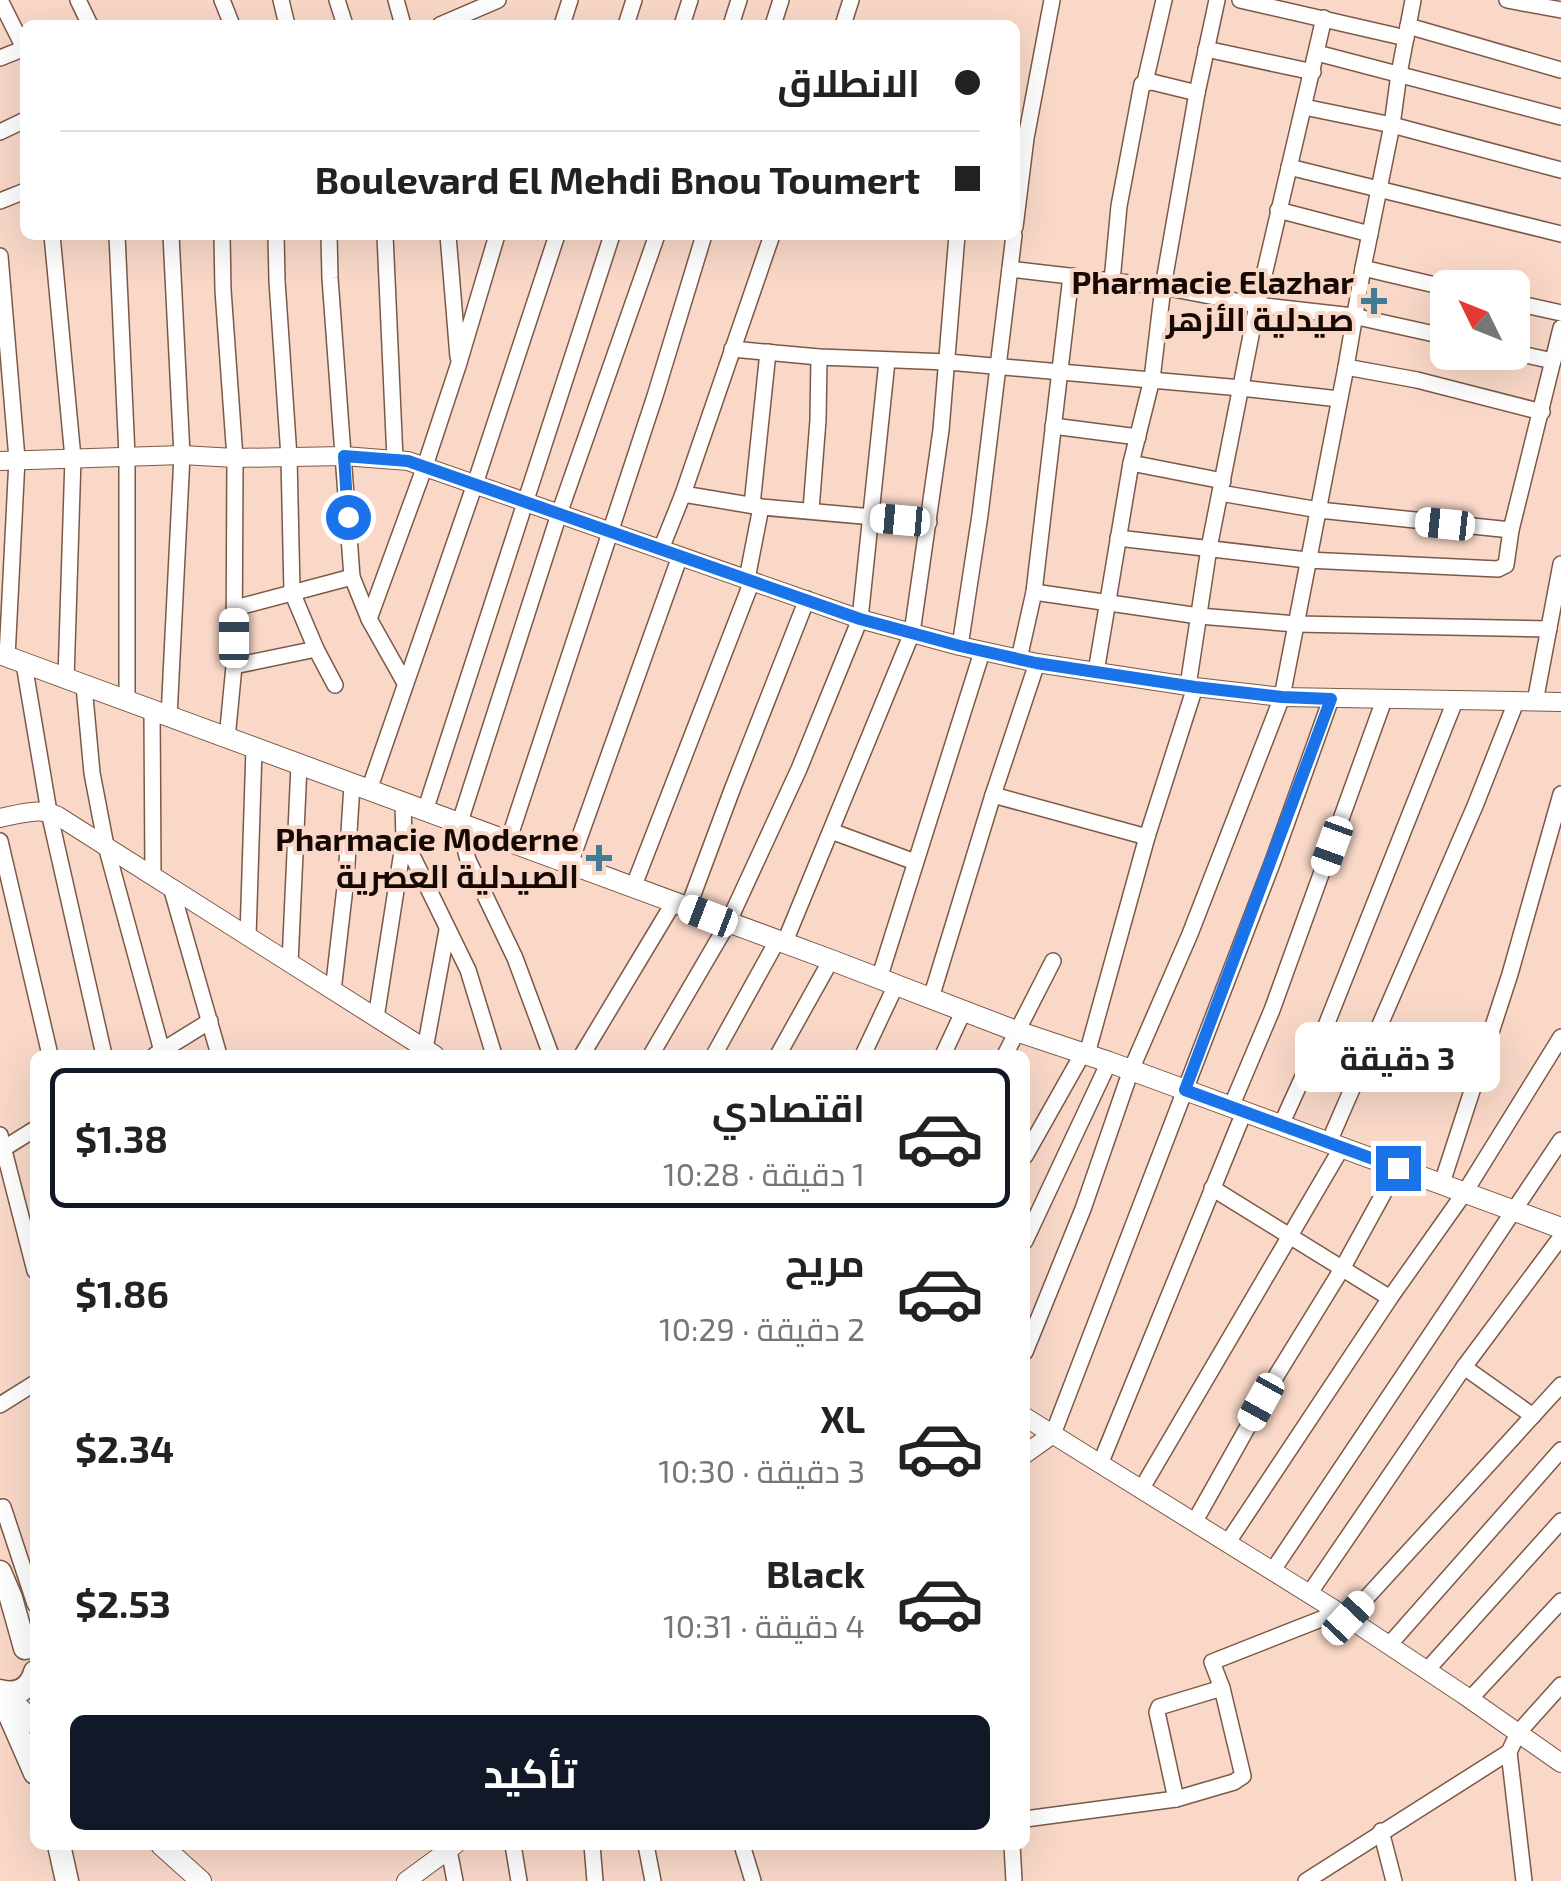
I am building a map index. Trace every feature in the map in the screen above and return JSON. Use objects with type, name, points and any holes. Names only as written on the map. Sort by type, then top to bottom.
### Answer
[{"type":"main road","points":[[10,659],[1561,1228]]},
{"type":"main road","points":[[0,1572],[12,1598],[21,1652]]},
{"type":"main road","points":[[2,1692],[23,1690],[30,1682]]},
{"type":"main road","points":[[2,1692],[30,1719]]},
{"type":"main road","points":[[2,1692],[30,1761]]},
{"type":"main road","points":[[60,1850],[67,1881]]},
{"type":"main road","points":[[166,1850],[193,1877]]},
{"type":"street","points":[[0,0],[20,39]]},
{"type":"street","points":[[462,7],[498,0]]},
{"type":"street","points":[[1021,137],[1052,0]]},
{"type":"street","points":[[1112,281],[1122,188],[1141,89],[1164,0]]},
{"type":"street","points":[[1096,672],[1131,462],[1152,380],[1163,287],[1197,92],[1218,0]]},
{"type":"street","points":[[1240,0],[1407,32],[1561,70]]},
{"type":"street","points":[[1030,1340],[1083,1210],[1131,1070],[1190,934],[1282,697],[1414,0]]},
{"type":"street","points":[[1506,0],[1561,10]]},
{"type":"street","points":[[1030,1148],[1085,1054],[1192,687],[1210,548],[1257,304],[1324,18]]},
{"type":"street","points":[[1206,49],[1313,72]]},
{"type":"street","points":[[1316,53],[1561,118]]},
{"type":"street","points":[[1144,82],[1197,92]]},
{"type":"street","points":[[1304,106],[1561,170]]},
{"type":"street","points":[[1289,168],[1560,230]]},
{"type":"street","points":[[1278,210],[1370,234]]},
{"type":"street","points":[[52,240],[73,458],[75,683],[106,846],[159,1050]]},
{"type":"street","points":[[117,240],[127,456],[127,700]]},
{"type":"street","points":[[153,876],[161,713],[182,455],[171,240]]},
{"type":"street","points":[[222,240],[236,458],[234,666],[227,739]]},
{"type":"street","points":[[276,240],[289,457],[292,592],[334,685]]},
{"type":"street","points":[[329,240],[352,577],[368,618],[406,683]]},
{"type":"street","points":[[385,240],[395,459]]},
{"type":"street","points":[[448,240],[458,366]]},
{"type":"street","points":[[368,618],[425,466],[496,240]]},
{"type":"street","points":[[334,991],[360,787],[406,683],[555,240]]},
{"type":"street","points":[[425,811],[610,240]]},
{"type":"street","points":[[549,1050],[516,958],[468,860],[459,824],[559,514],[656,240]]},
{"type":"street","points":[[508,842],[702,240]]},
{"type":"street","points":[[661,550],[770,240]]},
{"type":"street","points":[[717,1050],[780,943],[832,831],[912,633],[948,362],[957,240]]},
{"type":"street","points":[[960,646],[1013,240]]},
{"type":"street","points":[[0,256],[10,659],[103,1050]]},
{"type":"street","points":[[1362,268],[1430,284]]},
{"type":"street","points":[[1010,269],[1163,287],[1353,316],[1430,333]]},
{"type":"street","points":[[931,998],[993,795],[1028,661],[1071,276]]},
{"type":"street","points":[[1530,306],[1561,314]]},
{"type":"street","points":[[1118,538],[1307,560],[1502,568],[1506,565],[1511,530],[1561,328]]},
{"type":"street","points":[[732,349],[948,362],[1339,400]]},
{"type":"street","points":[[633,888],[750,580],[768,352]]},
{"type":"street","points":[[1530,356],[1554,361]]},
{"type":"street","points":[[811,510],[819,357]]},
{"type":"street","points":[[654,1050],[728,923],[799,769],[860,619],[887,361]]},
{"type":"street","points":[[1346,366],[1542,412]]},
{"type":"street","points":[[1053,426],[1138,437]]},
{"type":"street","points":[[8,460],[182,455],[395,459],[425,466],[860,619],[982,652],[1192,687],[1282,697],[1561,702]]},
{"type":"street","points":[[1131,462],[1318,510],[1511,530]]},
{"type":"street","points":[[683,494],[757,506],[929,522]]},
{"type":"street","points":[[570,864],[680,556]]},
{"type":"street","points":[[1536,702],[1561,564]]},
{"type":"street","points":[[234,608],[352,577]]},
{"type":"street","points":[[1034,592],[1199,616],[1296,624],[1549,629]]},
{"type":"street","points":[[585,1050],[681,905],[732,790],[807,600]]},
{"type":"street","points":[[234,666],[316,649]]},
{"type":"street","points":[[866,1050],[888,982],[916,862],[982,652]]},
{"type":"street","points":[[1030,1450],[1053,1434],[1331,699]]},
{"type":"street","points":[[1101,1462],[1212,1188],[1384,700]]},
{"type":"street","points":[[1282,1125],[1357,950],[1455,701]]},
{"type":"street","points":[[1142,1488],[1288,1236],[1335,1144],[1516,702]]},
{"type":"street","points":[[248,936],[254,749]]},
{"type":"street","points":[[290,963],[299,765]]},
{"type":"street","points":[[1442,1183],[1510,974],[1561,794]]},
{"type":"street","points":[[993,795],[1147,837]]},
{"type":"street","points":[[376,1018],[404,839],[403,803]]},
{"type":"street","points":[[0,818],[49,812],[427,1050]]},
{"type":"street","points":[[832,831],[916,862]]},
{"type":"street","points":[[404,839],[473,983],[493,1050]]},
{"type":"street","points":[[0,841],[49,1050]]},
{"type":"street","points":[[170,887],[218,1050]]},
{"type":"street","points":[[430,1050],[446,930]]},
{"type":"street","points":[[781,1050],[832,960]]},
{"type":"street","points":[[1007,1050],[1053,961]]},
{"type":"street","points":[[945,1050],[964,1010]]},
{"type":"street","points":[[166,1050],[210,1021]]},
{"type":"street","points":[[1228,1542],[1465,1192],[1561,1036]]},
{"type":"street","points":[[1030,1226],[1109,1062]]},
{"type":"street","points":[[30,1131],[2,1142],[30,1251]]},
{"type":"street","points":[[1273,1570],[1561,1140]]},
{"type":"street","points":[[1195,1521],[1398,1168]]},
{"type":"street","points":[[1212,1188],[1390,1298]]},
{"type":"street","points":[[1309,1594],[1464,1367],[1561,1237]]},
{"type":"street","points":[[1464,1367],[1533,1416]]},
{"type":"street","points":[[0,1405],[30,1385]]},
{"type":"street","points":[[1030,1818],[1176,1799],[1234,1782],[1242,1776],[1222,1688],[1212,1662],[1343,1615],[1561,1386]]},
{"type":"street","points":[[1030,1420],[1343,1615],[1560,1762]]},
{"type":"street","points":[[1389,1645],[1561,1450]]},
{"type":"street","points":[[2,1507],[30,1589]]},
{"type":"street","points":[[1427,1670],[1561,1522]]},
{"type":"street","points":[[1470,1699],[1561,1601]]},
{"type":"street","points":[[1524,1881],[1509,1752],[1518,1733],[1561,1685]]},
{"type":"street","points":[[1176,1799],[1159,1707],[1222,1688]]},
{"type":"street","points":[[1306,1881],[1509,1752]]},
{"type":"street","points":[[1382,1831],[1394,1881]]},
{"type":"street","points":[[392,1881],[447,1850]]},
{"type":"street","points":[[406,1881],[448,1850]]},
{"type":"street","points":[[449,1850],[455,1881]]},
{"type":"street","points":[[514,1850],[519,1881]]},
{"type":"street","points":[[592,1850],[595,1881]]},
{"type":"street","points":[[647,1850],[653,1881]]},
{"type":"street","points":[[744,1850],[753,1881]]},
{"type":"street","points":[[1012,1850],[1014,1881]]},
{"type":"place","name":"Pharmacie Elazhar صيدلية الأزهر","points":[[1374,301]]},
{"type":"place","name":"Pharmacie Moderne الصيدلية العصرية","points":[[599,858]]},
{"type":"route","points":[[348,517],[344,456],[408,461],[860,619],[960,646],[1036,663],[1195,687],[1331,699],[1185,1090],[1398,1168]]}]
